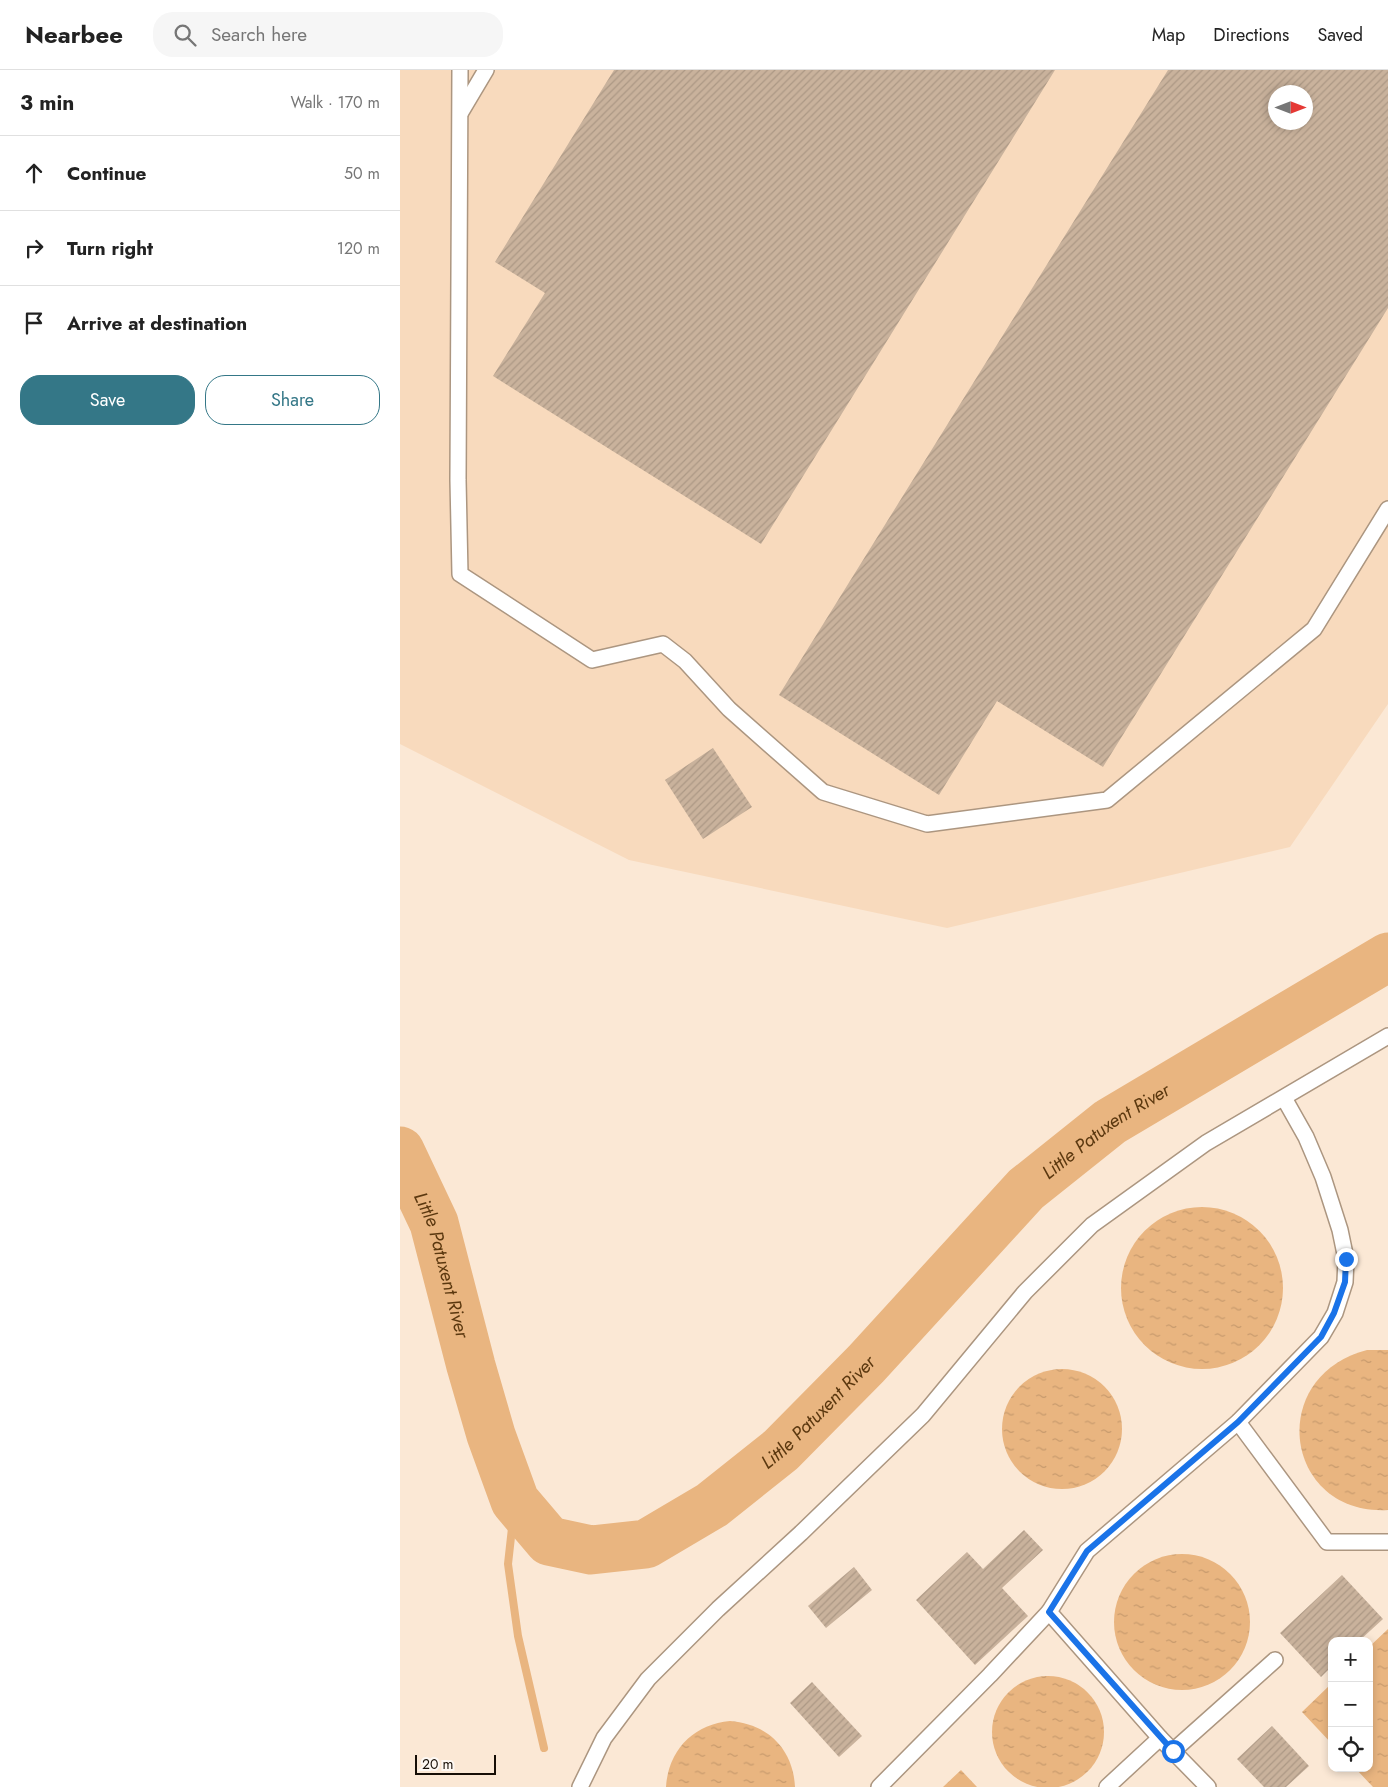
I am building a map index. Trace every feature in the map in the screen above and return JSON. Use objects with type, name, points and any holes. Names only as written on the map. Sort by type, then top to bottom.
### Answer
[{"type":"lane","points":[[460,70],[458,480],[460,574],[592,660],[663,644],[685,661],[729,709],[823,792],[928,824],[1107,800],[1314,630],[1388,509]]},
{"type":"lane","points":[[460,114],[486,70]]},
{"type":"lane","points":[[580,1787],[604,1738],[648,1679],[718,1609],[801,1533],[923,1415],[1025,1292],[1092,1225],[1206,1143],[1388,1036]]},
{"type":"lane","points":[[879,1787],[990,1675],[1049,1612],[1087,1551],[1238,1422],[1321,1337],[1334,1313],[1345,1282],[1346,1259],[1323,1177],[1306,1138],[1284,1098]]},
{"type":"lane","points":[[1238,1422],[1327,1542],[1388,1542]]},
{"type":"lane","points":[[1049,1612],[1160,1738],[1208,1787]]},
{"type":"lane","points":[[1173,1751],[1275,1660]]},
{"type":"lane","points":[[1108,1787],[1160,1738]]},
{"type":"shaded area","points":[[400,70],[1388,70],[1388,704],[1290,847],[947,928],[629,860],[400,744]]},
{"type":"water","points":[[1202,1207],[1233,1213],[1259,1231],[1277,1257],[1283,1288],[1277,1319],[1259,1345],[1233,1363],[1202,1369],[1171,1363],[1145,1345],[1127,1319],[1121,1288],[1127,1257],[1145,1231],[1171,1213]]},
{"type":"water","points":[[1367,1350],[1388,1350],[1388,1510],[1353,1506],[1327,1491],[1309,1469],[1300,1442],[1301,1414],[1312,1387],[1334,1365]]},
{"type":"water","points":[[1062,1369],[1085,1373],[1105,1386],[1118,1406],[1122,1429],[1118,1452],[1105,1472],[1085,1485],[1062,1489],[1039,1485],[1019,1472],[1006,1452],[1002,1429],[1006,1406],[1019,1386],[1039,1373]]},
{"type":"water","points":[[1182,1554],[1208,1559],[1220,1565],[1230,1574],[1239,1584],[1245,1596],[1250,1622],[1245,1648],[1239,1660],[1230,1670],[1220,1679],[1208,1685],[1182,1690],[1156,1685],[1144,1679],[1134,1670],[1125,1660],[1119,1648],[1114,1622],[1119,1596],[1125,1584],[1134,1574],[1144,1565],[1156,1559]]},
{"type":"water","points":[[1388,1629],[1388,1787],[1373,1787],[1359,1772],[1373,1772],[1373,1643]]},
{"type":"water","points":[[1048,1676],[1070,1680],[1088,1692],[1100,1710],[1104,1732],[1100,1754],[1088,1772],[1070,1784],[1048,1788],[1026,1784],[1008,1772],[996,1754],[992,1732],[996,1710],[1008,1692],[1026,1680]]},
{"type":"water","points":[[1328,1687],[1328,1740],[1302,1712]]},
{"type":"water","points":[[730,1721],[756,1727],[776,1741],[784,1750],[789,1761],[795,1787],[666,1787],[672,1762],[685,1741],[705,1727]]},
{"type":"water","points":[[961,1770],[977,1787],[943,1787]]},
{"type":"building","points":[[614,70],[1055,70],[761,544],[493,376],[545,293],[495,262]]},
{"type":"building","points":[[1168,70],[1388,70],[1388,308],[1103,767],[997,701],[939,795],[779,695]]},
{"type":"building","points":[[713,748],[752,807],[703,839],[665,780]]},
{"type":"building","points":[[1024,1530],[1043,1550],[1002,1588],[1028,1616],[975,1665],[916,1600],[967,1552],[983,1569]]},
{"type":"building","points":[[854,1567],[872,1590],[826,1628],[808,1606]]},
{"type":"building","points":[[1342,1575],[1383,1619],[1363,1637],[1328,1637],[1328,1670],[1321,1677],[1280,1633]]},
{"type":"building","points":[[812,1682],[862,1736],[839,1757],[790,1703]]},
{"type":"building","points":[[1272,1726],[1309,1766],[1286,1787],[1264,1787],[1237,1759]]},
{"type":"waterway","name":"Little Patuxent River","points":[[400,1151],[434,1223],[491,1435],[515,1501],[549,1541],[591,1550],[646,1544],[712,1505],[781,1450],[866,1364],[1026,1189],[1110,1122],[1388,957]]},
{"type":"waterway","points":[[515,1501],[508,1564],[518,1636],[544,1748]]},
{"type":"route","points":[[1173,1751],[1049,1612],[1087,1551],[1238,1422],[1321,1337],[1334,1313],[1345,1282],[1346,1259]]}]
